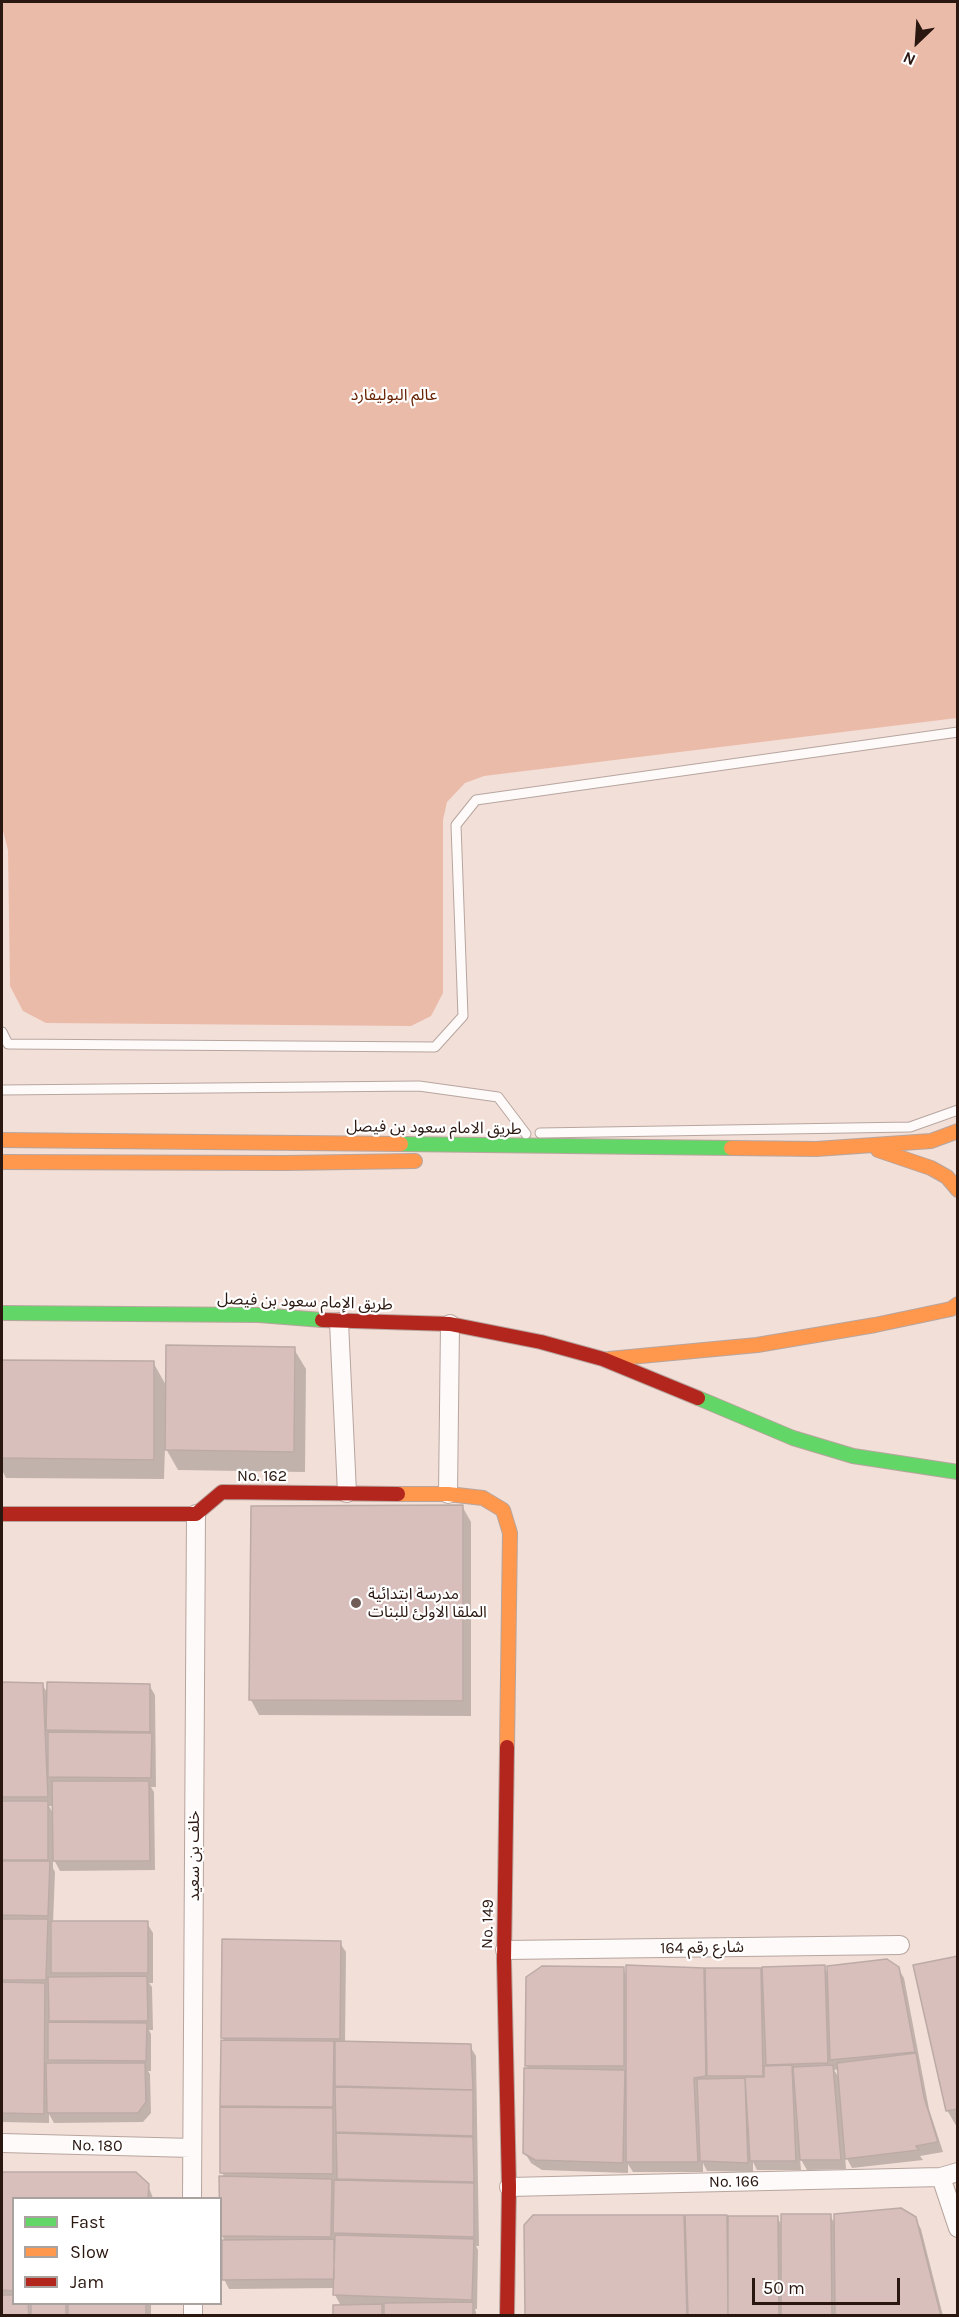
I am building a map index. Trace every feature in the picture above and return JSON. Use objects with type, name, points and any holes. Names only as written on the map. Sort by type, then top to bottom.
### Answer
[{"type":"main road","points":[[866,1147],[931,1141],[957,1131]]},
{"type":"main road","name":"طريق الامام سعود بن فيصل","points":[[2,1140],[816,1149],[866,1147]]},
{"type":"main road","points":[[467,1159],[488,1158],[552,1146]]},
{"type":"main road","points":[[866,1147],[931,1168],[947,1177],[957,1190]]},
{"type":"main road","points":[[2,1162],[424,1161]]},
{"type":"main road","points":[[603,1359],[757,1345],[886,1323],[951,1309],[957,1304]]},
{"type":"main road","name":"طريق الإمام سعود بن فيصل","points":[[2,1313],[259,1315],[339,1322],[450,1324],[541,1342],[603,1359]]},
{"type":"main road","points":[[603,1359],[793,1438],[853,1456],[957,1472]]},
{"type":"main road","name":"No. 162","points":[[196,1514],[222,1492],[448,1494],[483,1498],[503,1510],[510,1533]]},
{"type":"main road","points":[[2,1515],[196,1514]]},
{"type":"main road","name":"No. 149","points":[[507,2316],[509,2187],[505,1950],[510,1533]]},
{"type":"street","points":[[339,1322],[347,1493]]},
{"type":"street","points":[[448,1494],[450,1324]]},
{"type":"street","name":"خلف بن سعيد","points":[[192,2197],[196,1514]]},
{"type":"street","name":"شارع رقم 164","points":[[505,1950],[900,1945]]},
{"type":"street","name":"No. 180","points":[[2,2144],[192,2148]]},
{"type":"street","points":[[949,2174],[957,2228]]},
{"type":"street","name":"No. 166","points":[[509,2187],[949,2174]]},
{"type":"lane","points":[[2,1032],[8,1044],[435,1047],[463,1016],[456,825],[476,800],[957,732]]},
{"type":"lane","points":[[2,1090],[419,1086],[498,1097],[526,1134]]},
{"type":"lane","points":[[514,1134],[910,1127],[957,1110]]},
{"type":"green space","name":"عالم البوليفارد","points":[[2,2],[957,2],[957,718],[484,776],[465,783],[447,802],[443,820],[443,993],[431,1016],[411,1026],[46,1023],[23,1011],[10,986],[8,850],[2,827]]},
{"type":"building","points":[[166,1345],[295,1347],[294,1452],[165,1450]]},
{"type":"building","points":[[2,1360],[154,1361],[154,1460],[2,1458]]},
{"type":"building","name":"مدرسة ابتدائية الملقا الاولئ للبنات","points":[[463,1505],[463,1701],[249,1700],[251,1506]]},
{"type":"building","points":[[2,1682],[43,1683],[48,1797],[2,1797]]},
{"type":"building","points":[[47,1682],[150,1684],[150,1732],[46,1730]]},
{"type":"building","points":[[48,1732],[152,1733],[151,1778],[48,1777]]},
{"type":"building","points":[[52,1781],[149,1781],[150,1861],[53,1861]]},
{"type":"building","points":[[2,1801],[48,1801],[48,1860],[2,1860]]},
{"type":"building","points":[[2,1861],[50,1861],[48,1916],[2,1915]]},
{"type":"building","points":[[2,1919],[48,1919],[46,1980],[2,1980]]},
{"type":"building","points":[[51,1921],[148,1921],[148,1973],[51,1973]]},
{"type":"building","points":[[222,1939],[341,1941],[340,2039],[221,2038]]},
{"type":"building","points":[[958,1956],[958,2109],[946,2111],[913,1965]]},
{"type":"building","points":[[887,1959],[899,1967],[915,2052],[830,2060],[827,1966]]},
{"type":"building","points":[[626,1965],[704,1968],[706,2076],[694,2078],[698,2162],[626,2162]]},
{"type":"building","points":[[825,1965],[828,2063],[766,2065],[762,1967]]},
{"type":"building","points":[[542,1966],[624,1967],[624,2066],[525,2066],[526,1977]]},
{"type":"building","points":[[705,1968],[761,1968],[763,2076],[707,2076]]},
{"type":"building","points":[[147,1976],[148,2021],[49,2021],[48,1977]]},
{"type":"building","points":[[2,1982],[45,1983],[44,2114],[2,2113]]},
{"type":"building","points":[[48,2022],[147,2023],[146,2061],[48,2060]]},
{"type":"building","points":[[221,2040],[334,2041],[333,2107],[220,2106]]},
{"type":"building","points":[[335,2041],[471,2044],[473,2090],[335,2086]]},
{"type":"building","points":[[916,2053],[924,2097],[938,2142],[916,2146],[919,2150],[845,2159],[837,2063]]},
{"type":"building","points":[[46,2063],[145,2063],[146,2102],[138,2113],[47,2113]]},
{"type":"building","points":[[792,2065],[796,2161],[750,2161],[745,2077],[764,2077],[764,2066]]},
{"type":"building","points":[[833,2065],[841,2160],[800,2160],[793,2067]]},
{"type":"building","points":[[524,2068],[625,2070],[623,2163],[535,2160],[523,2153]]},
{"type":"building","points":[[745,2078],[748,2163],[700,2161],[697,2079]]},
{"type":"building","points":[[335,2087],[473,2090],[473,2136],[336,2132]]},
{"type":"building","points":[[220,2107],[333,2108],[333,2174],[220,2173]]},
{"type":"building","points":[[336,2133],[473,2137],[474,2182],[337,2179]]},
{"type":"building","points":[[2,2172],[136,2172],[149,2184],[148,2197],[12,2197],[12,2291],[2,2290]]},
{"type":"building","points":[[219,2176],[332,2179],[331,2237],[222,2236],[222,2197],[219,2197]]},
{"type":"building","points":[[334,2180],[474,2183],[474,2237],[333,2233]]},
{"type":"building","points":[[901,2208],[916,2217],[941,2316],[835,2316],[834,2214]]},
{"type":"building","points":[[781,2214],[831,2214],[832,2316],[781,2316]]},
{"type":"building","points":[[533,2215],[684,2215],[687,2316],[525,2316],[524,2225]]},
{"type":"building","points":[[685,2215],[727,2215],[728,2316],[688,2316]]},
{"type":"building","points":[[728,2216],[778,2216],[779,2316],[728,2316]]},
{"type":"building","points":[[335,2235],[474,2239],[472,2300],[333,2295]]},
{"type":"building","points":[[334,2239],[334,2279],[222,2280],[222,2240]]},
{"type":"building","points":[[2,2295],[12,2295],[12,2305],[28,2305],[29,2316],[2,2316]]},
{"type":"building","points":[[473,2302],[473,2316],[384,2316],[384,2303]]},
{"type":"building","points":[[382,2304],[382,2316],[333,2316],[333,2305]]},
{"type":"building","points":[[31,2305],[66,2305],[66,2316],[31,2316]]},
{"type":"building","points":[[68,2305],[146,2305],[146,2316],[68,2316]]},
{"type":"traffic: fast","points":[[401,1144],[731,1148]]},
{"type":"traffic: fast","points":[[2,1313],[259,1315],[322,1320]]},
{"type":"traffic: fast","points":[[698,1398],[793,1438],[853,1456],[958,1472]]},
{"type":"traffic: slow","points":[[731,1148],[816,1149],[931,1141],[958,1131]]},
{"type":"traffic: slow","points":[[2,1140],[401,1144]]},
{"type":"traffic: slow","points":[[878,1150],[931,1168],[947,1177],[958,1190]]},
{"type":"traffic: slow","points":[[2,1162],[415,1161]]},
{"type":"traffic: slow","points":[[609,1359],[757,1345],[875,1325],[951,1309],[958,1304]]},
{"type":"traffic: slow","points":[[398,1494],[448,1494],[483,1498],[503,1510],[510,1533],[507,1747]]},
{"type":"traffic: jam","points":[[322,1320],[450,1324],[541,1342],[603,1359],[698,1398]]},
{"type":"traffic: jam","points":[[2,1514],[196,1514],[222,1492],[398,1494]]},
{"type":"traffic: jam","points":[[507,1747],[504,1960],[509,2187],[507,2316]]},
{"type":"place","name":"مدرسة ابتدائية الملقا الاولئ للبنات","points":[[356,1603]]}]
